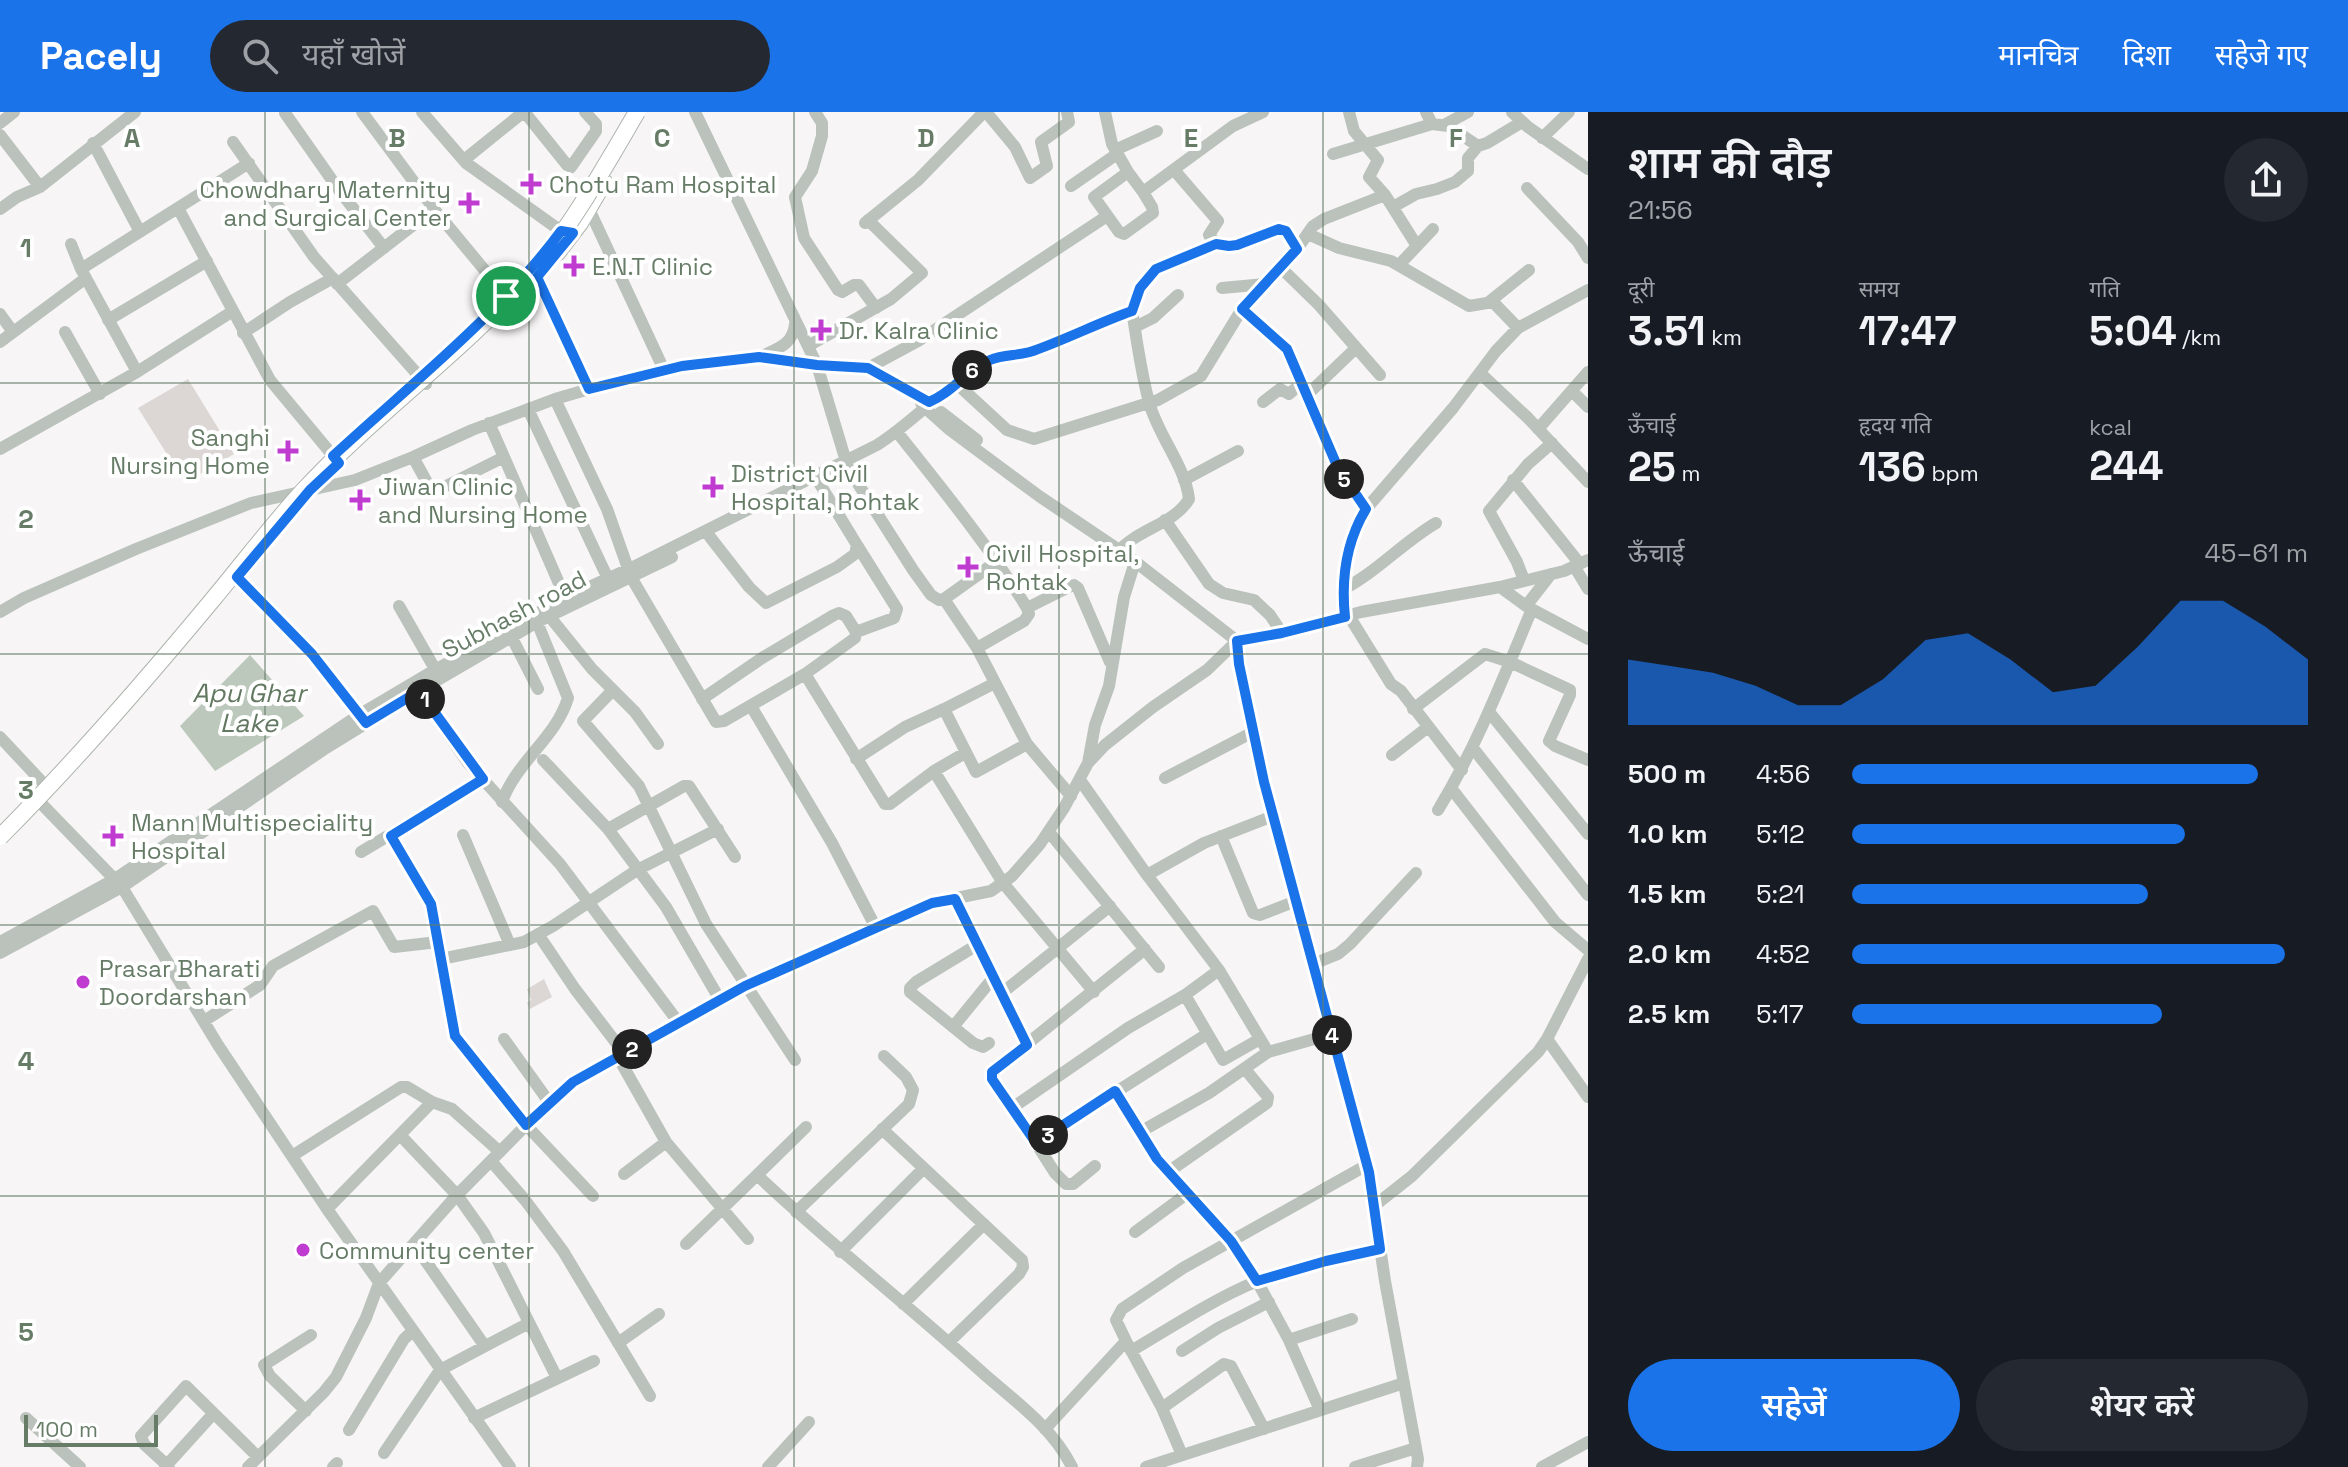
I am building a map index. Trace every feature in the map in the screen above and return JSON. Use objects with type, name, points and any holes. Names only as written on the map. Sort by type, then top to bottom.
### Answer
[{"type":"main road","points":[[0,846],[39,793],[303,491],[423,381],[510,307],[537,277],[567,232],[635,112]]},
{"type":"main road","points":[[0,837],[76,757],[310,483],[486,321],[530,274],[581,206],[635,112]]},
{"type":"main road","points":[[423,381],[589,209],[645,112]]},
{"type":"main road","points":[[0,826],[39,793],[180,645],[303,491]]},
{"type":"street","points":[[0,123],[14,112]]},
{"type":"street","points":[[0,209],[40,187],[135,112]]},
{"type":"street","points":[[362,112],[434,209],[506,296]]},
{"type":"street","points":[[422,112],[464,160],[567,232]]},
{"type":"street","points":[[464,160],[521,114],[526,114],[571,167],[596,131],[596,124],[585,112]]},
{"type":"street","points":[[695,112],[817,365],[846,465],[931,595],[939,600],[944,599],[996,562]]},
{"type":"street","points":[[815,112],[822,123],[822,136],[812,171],[795,197],[804,238],[838,290],[842,292],[859,285],[876,308]]},
{"type":"street","points":[[808,346],[891,299],[922,273],[866,221],[918,180],[985,112],[1015,147],[1030,178],[1047,166],[1041,142],[1069,122],[1067,112]]},
{"type":"street","points":[[1105,112],[1116,152],[1153,213],[1127,232],[1119,232],[1094,195],[1128,172]]},
{"type":"street","points":[[1143,192],[1233,126],[1263,112]]},
{"type":"street","points":[[1349,112],[1354,131],[1378,160],[1368,175],[1385,195],[1417,246]]},
{"type":"street","points":[[1333,154],[1434,120],[1468,112]]},
{"type":"street","points":[[1542,138],[1569,112]]},
{"type":"street","points":[[285,113],[384,248]]},
{"type":"street","points":[[1393,207],[1416,194],[1446,186],[1466,174],[1468,158],[1478,146],[1487,143],[1517,117],[1588,169]]},
{"type":"street","points":[[1434,120],[1478,146]]},
{"type":"street","points":[[1071,186],[1116,152],[1157,131]]},
{"type":"street","points":[[0,135],[40,187]]},
{"type":"street","points":[[233,142],[314,257],[423,381]]},
{"type":"street","points":[[93,143],[140,232]]},
{"type":"street","points":[[0,342],[140,232],[249,163]]},
{"type":"street","points":[[1175,171],[1218,221],[1209,235],[1216,244]]},
{"type":"street","points":[[1527,188],[1578,242],[1588,258]]},
{"type":"street","points":[[956,383],[1007,430],[1034,439],[1149,403],[1201,376],[1242,309],[1297,249],[1313,226],[1385,195]]},
{"type":"street","points":[[178,208],[270,380],[336,460]]},
{"type":"street","points":[[243,333],[335,281],[434,209]]},
{"type":"street","points":[[589,209],[664,370]]},
{"type":"street","points":[[868,368],[918,341],[1107,216]]},
{"type":"street","points":[[248,1467],[336,1377],[366,1318],[379,1283],[457,1195],[549,1102],[573,1082],[745,986],[932,903],[991,891],[1012,876],[1049,832],[1088,763],[1091,742],[1109,686],[1126,554],[1187,504],[1184,480],[1149,403],[1132,311],[1140,288],[1156,269],[1216,244],[1237,245],[1282,229],[1297,249]]},
{"type":"street","points":[[1399,265],[1433,229]]},
{"type":"street","points":[[1308,234],[1339,248],[1399,265],[1469,306],[1489,302],[1529,270]]},
{"type":"street","points":[[71,244],[83,274],[137,372]]},
{"type":"street","points":[[108,320],[207,261]]},
{"type":"street","points":[[1280,267],[1319,305],[1380,375]]},
{"type":"street","points":[[537,277],[589,389]]},
{"type":"street","points":[[1222,288],[1265,284]]},
{"type":"street","points":[[1462,770],[1401,691],[1391,684],[1347,616],[1342,590],[1351,544],[1366,509],[1496,351],[1518,328],[1588,290]]},
{"type":"street","points":[[1135,327],[1153,318],[1178,295]]},
{"type":"street","points":[[1489,302],[1497,304],[1518,328]]},
{"type":"street","points":[[1242,309],[1287,349],[1338,468],[1366,509]]},
{"type":"street","points":[[0,449],[100,394],[233,311]]},
{"type":"street","name":"Subhash road","points":[[0,953],[119,883],[362,719],[541,615],[710,537],[846,465],[899,434],[929,404],[991,360],[1031,352],[1132,311]]},
{"type":"street","points":[[0,314],[13,332]]},
{"type":"street","points":[[759,357],[789,342],[794,335],[795,323]]},
{"type":"street","points":[[65,332],[100,394]]},
{"type":"street","points":[[1263,402],[1277,389],[1289,394],[1306,388],[1356,348]]},
{"type":"street","points":[[0,612],[24,598],[136,549],[251,503],[355,480],[489,423],[555,399],[664,370],[759,357],[868,368],[901,385],[1237,641],[1239,664],[1273,816],[1367,1165],[1419,1460],[1355,1467]]},
{"type":"street","points":[[1538,429],[1588,372]]},
{"type":"street","points":[[1480,373],[1588,482]]},
{"type":"street","points":[[1572,391],[1588,407]]},
{"type":"street","points":[[555,399],[607,509],[630,573],[702,699],[716,722],[724,721],[805,674],[857,637],[856,632],[846,616],[839,613],[834,615],[702,699]]},
{"type":"street","points":[[528,409],[610,582]]},
{"type":"street","points":[[489,423],[567,603]]},
{"type":"street","points":[[899,434],[946,491],[1027,608],[1029,614],[1024,621],[977,648]]},
{"type":"street","points":[[1524,580],[1489,511],[1513,480],[1552,443]]},
{"type":"street","points":[[1184,480],[1238,451]]},
{"type":"street","points":[[413,457],[429,486],[438,490],[504,457]]},
{"type":"street","points":[[816,480],[897,609],[894,618],[856,632]]},
{"type":"street","points":[[1513,480],[1581,564],[1588,589]]},
{"type":"street","name":"Subhash road","points":[[630,573],[782,498]]},
{"type":"street","points":[[1165,520],[1209,584],[1223,593],[1254,600],[1270,615],[1282,633]]},
{"type":"street","points":[[1342,590],[1373,573],[1411,539],[1436,523]]},
{"type":"street","points":[[710,537],[749,587],[766,603],[837,567],[855,554],[857,545]]},
{"type":"street","points":[[1088,763],[1105,745],[1153,707],[1207,670],[1237,641],[1500,587],[1581,564]]},
{"type":"street","points":[[1438,810],[1490,713],[1529,607],[1551,574]]},
{"type":"street","points":[[237,577],[312,654],[362,719]]},
{"type":"street","points":[[1027,608],[1074,585],[1112,665]]},
{"type":"street","points":[[1500,587],[1529,607],[1588,639]]},
{"type":"street","points":[[944,599],[977,648],[1027,744],[1071,796]]},
{"type":"street","points":[[399,606],[438,674]]},
{"type":"street","points":[[541,615],[635,712],[658,744]]},
{"type":"street","points":[[502,802],[513,777],[541,743],[568,698],[541,615]]},
{"type":"street","points":[[510,633],[538,689]]},
{"type":"street","points":[[1413,709],[1485,654],[1570,690],[1549,741],[1588,760]]},
{"type":"street","points":[[805,674],[885,804],[890,804],[934,771],[965,753]]},
{"type":"street","points":[[856,759],[905,727],[995,683]]},
{"type":"street","points":[[416,686],[483,779],[560,864],[679,1023]]},
{"type":"street","points":[[612,691],[583,721],[639,786],[706,924],[795,1060]]},
{"type":"street","points":[[751,706],[832,843],[876,928]]},
{"type":"street","points":[[944,709],[976,772],[1027,744]]},
{"type":"street","points":[[1490,713],[1588,834]]},
{"type":"street","points":[[1392,755],[1428,727]]},
{"type":"street","points":[[1165,778],[1253,732]]},
{"type":"street","points":[[0,737],[39,793],[119,883],[204,1021],[327,1209],[510,1467]]},
{"type":"street","points":[[1473,748],[1588,895]]},
{"type":"street","points":[[543,760],[608,829],[666,907],[720,1000]]},
{"type":"street","points":[[934,771],[1003,883],[1094,992]]},
{"type":"street","points":[[361,852],[483,779]]},
{"type":"street","points":[[1080,780],[1219,970],[1268,1052]]},
{"type":"street","points":[[608,829],[689,786],[735,857]]},
{"type":"street","points":[[1451,788],[1555,922],[1588,950]]},
{"type":"street","points":[[1147,875],[1169,860],[1273,816]]},
{"type":"street","points":[[441,959],[524,942],[637,870],[718,829]]},
{"type":"street","points":[[1049,832],[1159,967]]},
{"type":"street","points":[[463,835],[510,945]]},
{"type":"street","points":[[391,836],[431,904],[455,1036],[526,1125],[593,1196]]},
{"type":"street","points":[[1221,836],[1253,913],[1260,915],[1296,901]]},
{"type":"street","points":[[1313,964],[1338,954],[1350,944],[1416,873]]},
{"type":"street","name":"Subhash road","points":[[0,942],[119,883]]},
{"type":"street","points":[[955,899],[1027,1045]]},
{"type":"street","points":[[1002,993],[1110,906]]},
{"type":"street","points":[[204,1021],[260,985],[273,966],[373,911],[394,947],[438,942]]},
{"type":"street","points":[[538,934],[621,1055],[666,1142],[748,1239]]},
{"type":"street","points":[[977,945],[910,988],[913,996],[978,1046],[989,1043]]},
{"type":"street","points":[[1095,1166],[1073,1184],[1066,1184],[1055,1173],[997,1088],[992,1072],[1145,949]]},
{"type":"street","points":[[1374,1206],[1412,1176],[1528,1062],[1547,1039],[1588,959]]},
{"type":"street","points":[[1012,1108],[1219,970]]},
{"type":"street","points":[[953,1027],[993,978]]},
{"type":"street","points":[[1185,995],[1224,1060],[1260,1039]]},
{"type":"street","points":[[1036,1143],[1207,1034]]},
{"type":"street","points":[[1140,1132],[1268,1052],[1332,1034]]},
{"type":"street","points":[[504,1039],[549,1102]]},
{"type":"street","points":[[1547,1039],[1588,1097]]},
{"type":"street","points":[[796,1212],[909,1104],[913,1090],[906,1077],[884,1056]]},
{"type":"street","points":[[1168,1172],[1267,1103],[1268,1097],[1245,1069]]},
{"type":"street","points":[[292,1156],[401,1087],[452,1109],[496,1156],[563,1251],[650,1396]]},
{"type":"street","points":[[1115,1091],[1168,1172],[1231,1241],[1257,1281],[1289,1340],[1320,1410]]},
{"type":"street","points":[[327,1209],[432,1102]]},
{"type":"street","points":[[686,1244],[806,1127]]},
{"type":"street","points":[[882,1129],[1022,1260],[1023,1267],[1019,1274],[949,1342]]},
{"type":"street","points":[[400,1135],[457,1195],[484,1233],[557,1378]]},
{"type":"street","points":[[624,1174],[666,1142]]},
{"type":"street","points":[[1182,1455],[1162,1408],[1116,1320],[1122,1309],[1183,1268],[1367,1165]]},
{"type":"street","points":[[840,1252],[923,1169]]},
{"type":"street","points":[[757,1175],[840,1252],[949,1342],[1045,1429],[1062,1447],[1072,1467]]},
{"type":"street","points":[[1135,1232],[1188,1193]]},
{"type":"street","points":[[903,1304],[984,1224]]},
{"type":"street","points":[[414,1244],[484,1345]]},
{"type":"street","points":[[1045,1429],[1129,1346],[1257,1281],[1380,1249]]},
{"type":"street","points":[[1182,1351],[1269,1302]]},
{"type":"street","points":[[618,1343],[659,1314]]},
{"type":"street","points":[[1289,1340],[1352,1319]]},
{"type":"street","points":[[384,1453],[406,1416],[440,1370],[529,1323]]},
{"type":"street","points":[[349,1430],[404,1339],[413,1331]]},
{"type":"street","points":[[306,1411],[270,1376],[264,1365],[311,1335]]},
{"type":"street","points":[[474,1418],[594,1361]]},
{"type":"street","points":[[1162,1408],[1228,1363],[1264,1429]]},
{"type":"street","points":[[1146,1467],[1404,1383]]},
{"type":"street","points":[[213,1414],[167,1466],[144,1444],[141,1436],[186,1386],[258,1457]]},
{"type":"street","points":[[26,1418],[80,1467]]},
{"type":"street","points":[[768,1467],[809,1422]]},
{"type":"street","points":[[1542,1467],[1588,1442]]},
{"type":"shaded area","points":[[188,379],[234,454],[185,483],[138,408]]},
{"type":"shaded area","points":[[544,979],[552,997],[530,1009],[527,989]]},
{"type":"water","name":"Apu Ghar Lake","points":[[250,655],[304,716],[215,771],[180,726]]},
{"type":"place","name":"Chotu Ram Hospital","points":[[531,184]]},
{"type":"place","name":"Chowdhary Maternity and Surgical Center","points":[[469,203]]},
{"type":"place","name":"E.N.T Clinic","points":[[574,266]]},
{"type":"place","name":"Dr. Kalra Clinic","points":[[821,330]]},
{"type":"place","name":"Sanghi Nursing Home","points":[[288,451]]},
{"type":"place","name":"District Civil Hospital, Rohtak","points":[[713,487]]},
{"type":"place","name":"Jiwan Clinic and Nursing Home","points":[[360,500]]},
{"type":"place","name":"Civil Hospital, Rohtak","points":[[968,567]]},
{"type":"place","name":"Mann Multispeciality Hospital","points":[[113,836]]},
{"type":"place","name":"Prasar Bharati Doordarshan","points":[[83,982]]},
{"type":"place","name":"Community center","points":[[303,1250]]},
{"type":"route","points":[[1279,229],[1286,231],[1297,249],[1242,309],[1287,349],[1338,468],[1366,509],[1358,523],[1344,572],[1345,617],[1237,641],[1239,664],[1264,782],[1369,1172],[1380,1249],[1257,1281],[1231,1241],[1157,1159],[1115,1091],[1036,1143],[992,1079],[992,1072],[997,1066],[1027,1045],[955,899],[932,903],[745,986],[573,1082],[526,1125],[455,1036],[431,904],[391,836],[483,779],[468,763],[419,691],[366,723],[312,654],[237,577],[310,490],[339,463],[333,456],[506,296],[535,266],[561,231],[573,233],[537,277],[589,389],[682,366],[759,357],[868,368],[929,402],[991,360],[1031,352],[1132,311],[1147,277],[1169,262],[1216,244],[1237,245],[1279,229]]}]
